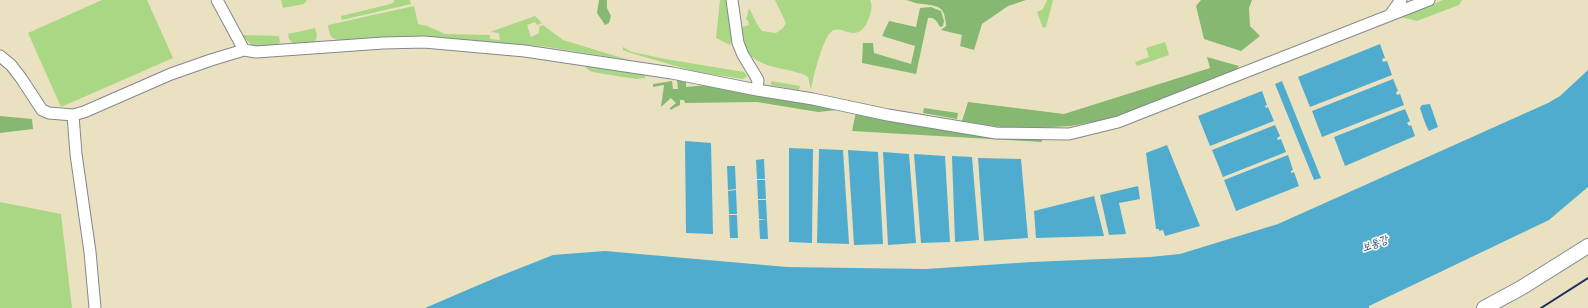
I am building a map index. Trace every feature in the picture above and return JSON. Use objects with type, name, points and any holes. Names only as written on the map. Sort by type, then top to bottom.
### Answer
[{"type":"main road","points":[[1484,308],[1521,288],[1588,246]]},
{"type":"street","points":[[217,0],[244,50]]},
{"type":"street","points":[[732,0],[738,43],[743,55],[758,80],[757,90]]},
{"type":"street","points":[[1390,15],[1401,0]]},
{"type":"street","points":[[0,56],[11,65],[42,110],[49,113],[73,115],[91,109],[171,74],[230,53],[244,50],[256,52],[383,43],[424,42],[545,54],[672,73],[757,90],[813,99],[888,115],[996,133],[1069,134],[1118,122],[1429,0]]},
{"type":"street","points":[[73,115],[76,154],[90,252],[95,308]]},
{"type":"green space","points":[[102,0],[147,0],[173,58],[61,107],[28,33]]},
{"type":"green space","points":[[281,0],[307,0],[304,4],[283,8]]},
{"type":"green space","points":[[394,0],[410,0],[411,4],[342,20],[341,16],[391,4]]},
{"type":"green space","points":[[599,0],[607,0],[607,8],[611,16],[609,23],[605,25],[597,13]]},
{"type":"green space","points":[[720,0],[730,0],[734,33],[730,45],[716,38]]},
{"type":"green space","points":[[775,0],[870,0],[871,2],[869,18],[860,31],[855,33],[835,30],[828,36],[818,60],[811,90],[808,77],[805,75],[763,63],[748,54],[743,46],[739,28],[749,25],[748,20],[746,20],[749,8],[762,31],[776,33],[783,28],[786,23]]},
{"type":"green space","points":[[906,0],[1026,0],[1008,6],[982,24],[974,50],[960,46],[962,35],[941,30],[946,26],[944,14],[940,8],[933,5],[918,4]]},
{"type":"green space","points":[[1047,0],[1053,0],[1046,27],[1043,28],[1037,12],[1043,9]]},
{"type":"green space","points":[[1201,0],[1252,0],[1249,8],[1250,26],[1260,36],[1241,51],[1204,39],[1196,6]]},
{"type":"green space","points":[[1443,0],[1462,0],[1459,5],[1417,21],[1401,17]]},
{"type":"green space","points":[[414,6],[418,24],[427,26],[445,34],[490,35],[490,39],[500,40],[499,33],[490,32],[535,16],[542,23],[537,25],[535,22],[527,25],[531,37],[539,33],[539,27],[543,25],[563,40],[629,60],[541,46],[423,38],[339,41],[333,38],[329,33],[328,25]]},
{"type":"green space","points":[[931,7],[941,11],[944,21],[943,26],[940,27],[934,19],[928,18],[916,74],[862,63],[863,43],[873,43],[874,53],[911,64],[915,46],[882,36],[889,21],[916,27],[920,8]]},
{"type":"green space","points":[[315,28],[317,35],[315,42],[294,44],[289,39],[288,34]]},
{"type":"green space","points":[[243,35],[279,36],[280,42],[278,45],[254,47],[243,37]]},
{"type":"green space","points":[[1165,42],[1169,55],[1137,66],[1135,62],[1149,57],[1146,48]]},
{"type":"green space","points":[[623,47],[632,52],[665,59],[744,72],[747,76],[743,79],[697,72],[631,53],[623,50]]},
{"type":"green space","points":[[1207,57],[1239,66],[1236,70],[1118,117],[1071,126],[1034,128],[1001,127],[962,121],[968,102],[1064,114],[1210,68]]},
{"type":"green space","points":[[587,63],[645,73],[645,78],[636,79],[592,72],[586,68]]},
{"type":"green space","points":[[677,80],[686,82],[686,87],[707,85],[838,108],[837,110],[818,112],[757,102],[685,103],[684,100],[680,100],[680,105],[670,110],[670,108],[676,103],[671,98],[661,107],[664,85],[653,87],[653,84],[672,81],[673,89],[678,89]]},
{"type":"green space","points":[[771,81],[800,86],[799,90],[771,85]]},
{"type":"green space","points":[[924,108],[958,113],[957,119],[923,113]]},
{"type":"green space","points":[[856,112],[1041,138],[1042,142],[852,131]]},
{"type":"green space","points":[[0,116],[32,119],[33,129],[0,133]]},
{"type":"green space","points":[[0,202],[61,214],[72,308],[0,308]]},
{"type":"water","points":[[1380,44],[1385,58],[1382,59],[1383,62],[1387,61],[1392,75],[1310,107],[1298,77]]},
{"type":"water","name":"보통강","points":[[1588,70],[1588,187],[1549,220],[1369,306],[1369,308],[425,308],[553,255],[605,251],[787,267],[926,269],[1032,262],[1150,257],[1180,254],[1278,224],[1548,103],[1560,96]]},
{"type":"water","points":[[1393,79],[1398,91],[1396,92],[1397,95],[1400,94],[1404,105],[1322,137],[1312,111]]},
{"type":"water","points":[[1282,81],[1321,178],[1314,180],[1275,84]]},
{"type":"water","points":[[1262,91],[1267,105],[1265,106],[1266,108],[1268,107],[1274,121],[1210,146],[1198,116]]},
{"type":"water","points":[[1430,104],[1438,127],[1429,131],[1420,108],[1422,105]]},
{"type":"water","points":[[1405,109],[1410,121],[1407,123],[1409,126],[1411,125],[1415,136],[1345,166],[1334,137]]},
{"type":"water","points":[[1275,125],[1280,136],[1277,138],[1278,140],[1281,139],[1286,152],[1223,177],[1212,150]]},
{"type":"water","points":[[685,141],[711,143],[713,234],[686,233]]},
{"type":"water","points":[[1167,145],[1200,226],[1165,236],[1163,230],[1159,231],[1159,229],[1156,229],[1146,153]]},
{"type":"water","points":[[789,148],[813,149],[812,243],[789,242]]},
{"type":"water","points":[[819,149],[843,150],[849,244],[817,243]]},
{"type":"water","points":[[848,150],[878,152],[883,244],[854,245]]},
{"type":"water","points":[[883,152],[909,154],[916,243],[888,245]]},
{"type":"water","points":[[914,154],[945,156],[950,242],[921,243]]},
{"type":"water","points":[[1288,155],[1293,170],[1291,173],[1294,172],[1299,186],[1236,211],[1224,180]]},
{"type":"water","points":[[952,156],[972,157],[979,240],[955,242]]},
{"type":"water","points":[[978,158],[1021,159],[1028,238],[984,241]]},
{"type":"water","points":[[764,159],[765,179],[757,179],[756,160]]},
{"type":"water","points":[[727,166],[735,166],[736,189],[728,190]]},
{"type":"water","points":[[757,180],[765,180],[766,199],[758,199]]},
{"type":"water","points":[[1138,186],[1140,199],[1119,203],[1126,234],[1109,235],[1100,195]]},
{"type":"water","points":[[736,190],[737,214],[729,214],[728,191]]},
{"type":"water","points":[[1094,196],[1104,236],[1036,238],[1034,211]]},
{"type":"water","points":[[758,200],[766,200],[767,219],[759,219]]},
{"type":"water","points":[[729,215],[737,215],[738,238],[730,238]]},
{"type":"water","points":[[767,219],[768,239],[760,239],[759,220]]},
{"type":"railway","points":[[1541,308],[1588,278]]}]
